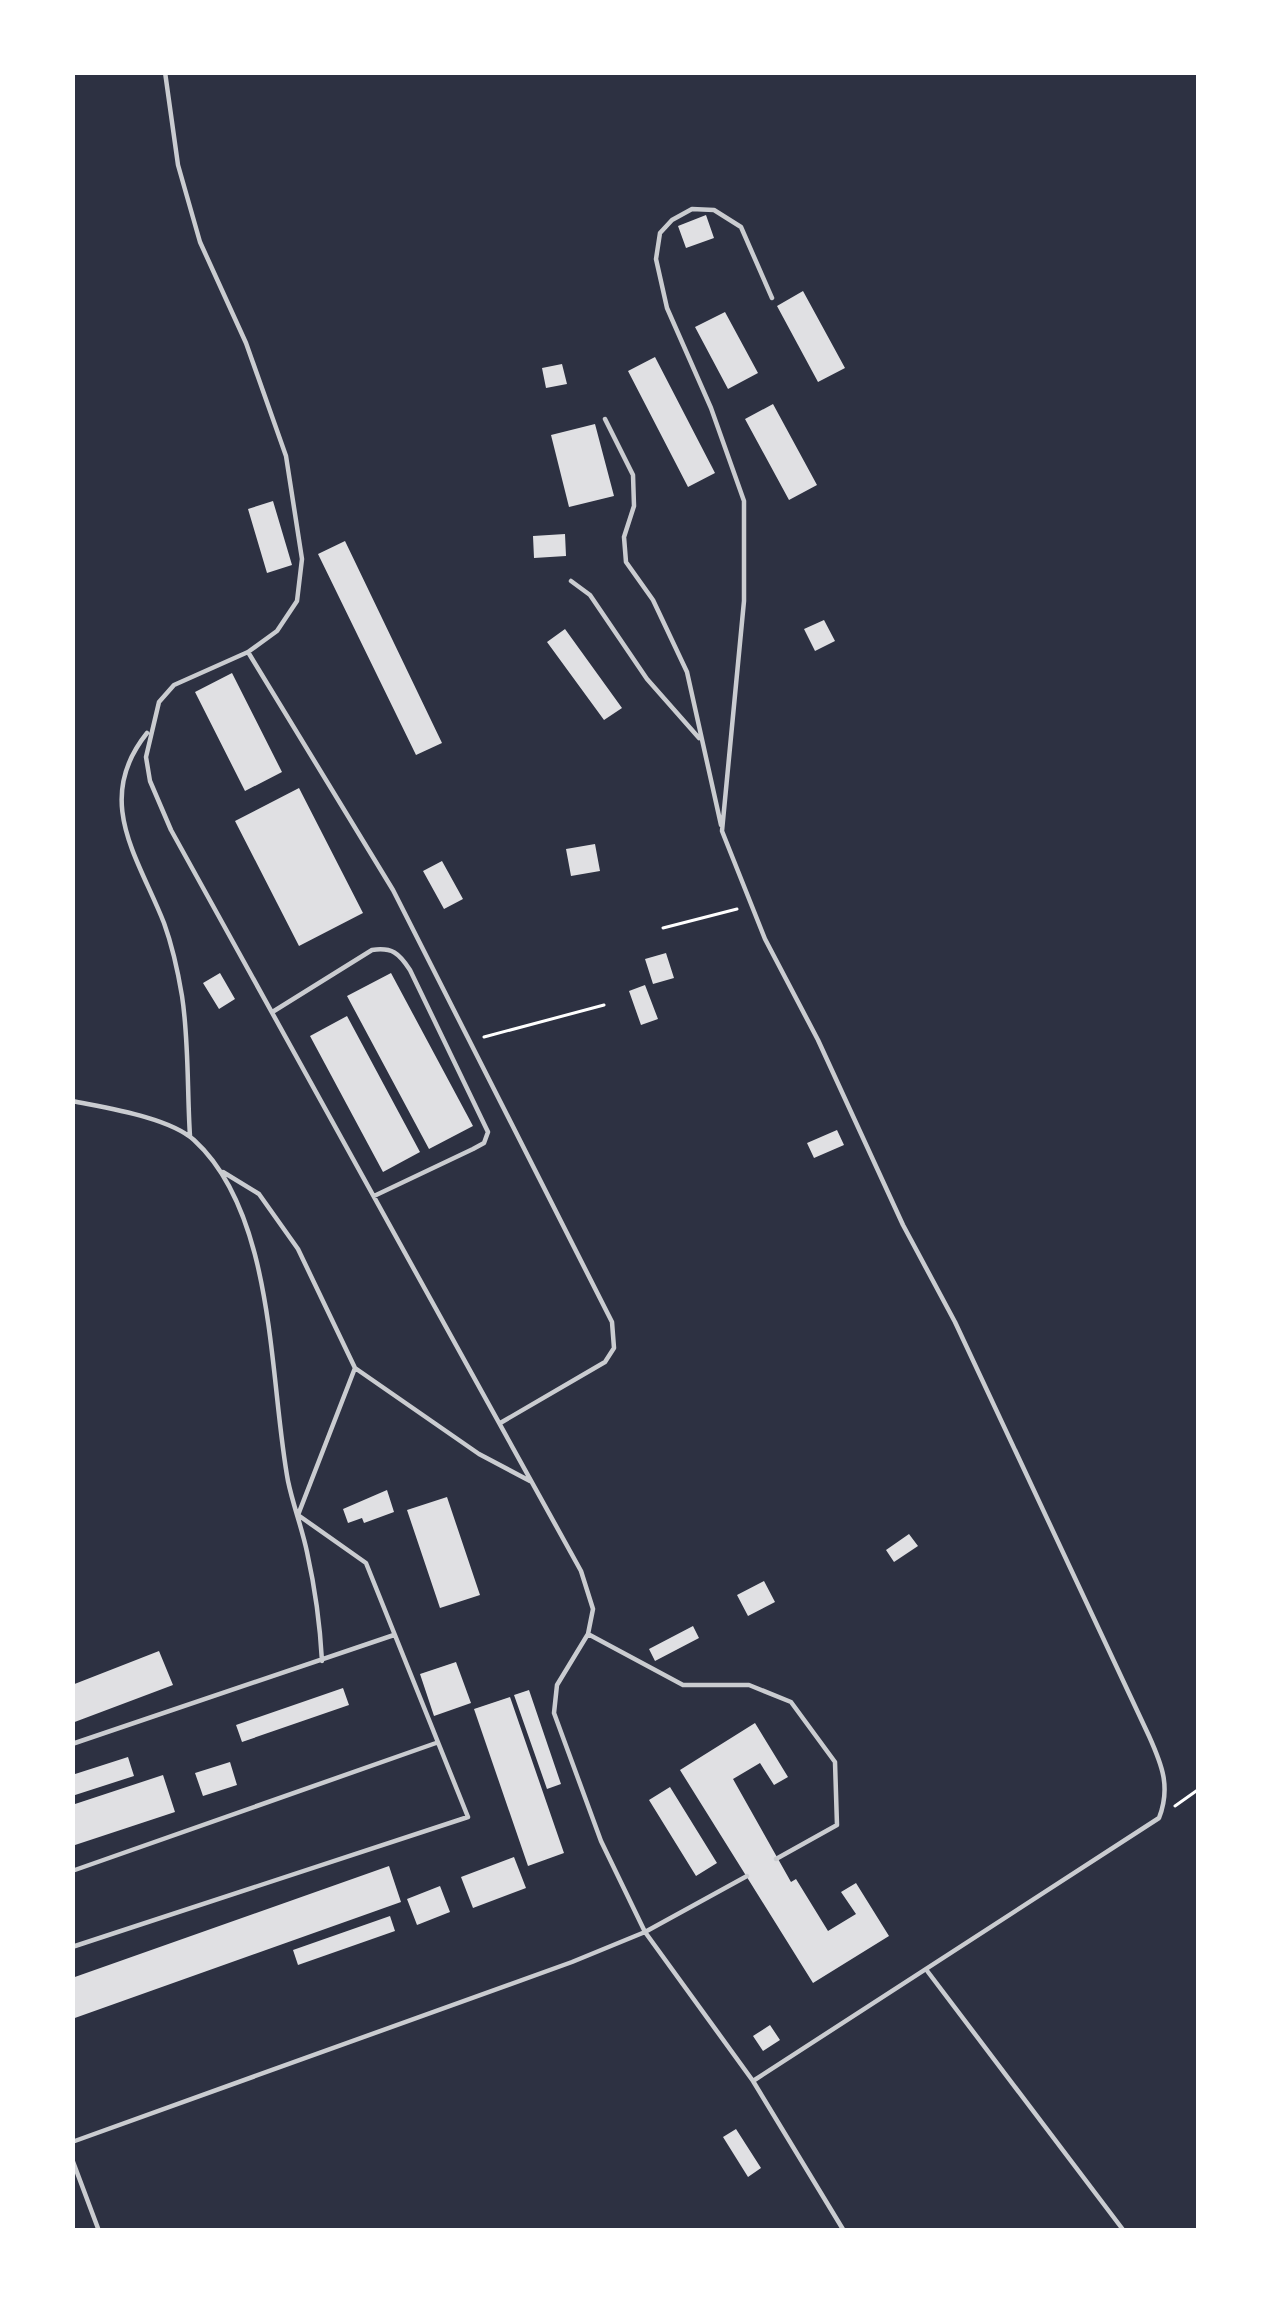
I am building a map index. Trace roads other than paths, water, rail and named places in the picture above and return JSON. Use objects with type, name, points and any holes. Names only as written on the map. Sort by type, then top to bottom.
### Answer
[{"type":"lane","points":[[165,72],[178,166],[200,242],[246,343],[286,456],[302,559],[297,602],[277,631],[248,652],[174,685],[159,701],[146,757],[150,781],[171,830],[580,1570],[593,1609],[588,1634],[557,1685],[554,1713],[601,1841],[645,1932],[753,2081],[844,2231]]},
{"type":"lane","points":[[722,831],[744,601],[744,501],[711,408],[667,308],[656,260],[660,233],[692,209],[714,209],[741,227],[772,298]]},
{"type":"lane","points":[[605,419],[633,475],[634,506],[624,537],[626,562],[652,601],[687,672],[722,831],[751,905],[903,1225],[955,1322],[1149,1736],[1163,1768],[1167,1797],[1159,1818],[753,2081]]},
{"type":"lane","points":[[571,581],[590,595],[647,679],[702,743]]},
{"type":"lane","points":[[248,652],[393,890],[612,1322],[614,1348],[605,1362],[500,1423]]},
{"type":"lane","points":[[151,729],[132,752],[121,788],[126,843],[165,926],[182,996],[190,1136]]},
{"type":"lane","points":[[274,1011],[372,950],[400,953],[410,970],[488,1132],[484,1143],[473,1150],[374,1196]]},
{"type":"lane","points":[[72,1101],[133,1114],[190,1136],[223,1172],[259,1194],[298,1249],[355,1368],[479,1454],[532,1483]]},
{"type":"lane","points":[[223,1172],[246,1231],[270,1325],[288,1480],[320,1615],[322,1661]]},
{"type":"lane","points":[[298,1516],[355,1368]]},
{"type":"lane","points":[[72,1947],[468,1817],[366,1563],[298,1516]]},
{"type":"lane","points":[[588,1634],[683,1685],[749,1685],[790,1702],[835,1762],[837,1825],[776,1859]]},
{"type":"lane","points":[[72,1744],[394,1635]]},
{"type":"lane","points":[[72,1871],[436,1742]]},
{"type":"lane","points":[[72,2142],[645,1932],[747,1876]]},
{"type":"lane","points":[[927,1971],[1124,2231]]},
{"type":"lane","points":[[72,2159],[99,2231]]}]
